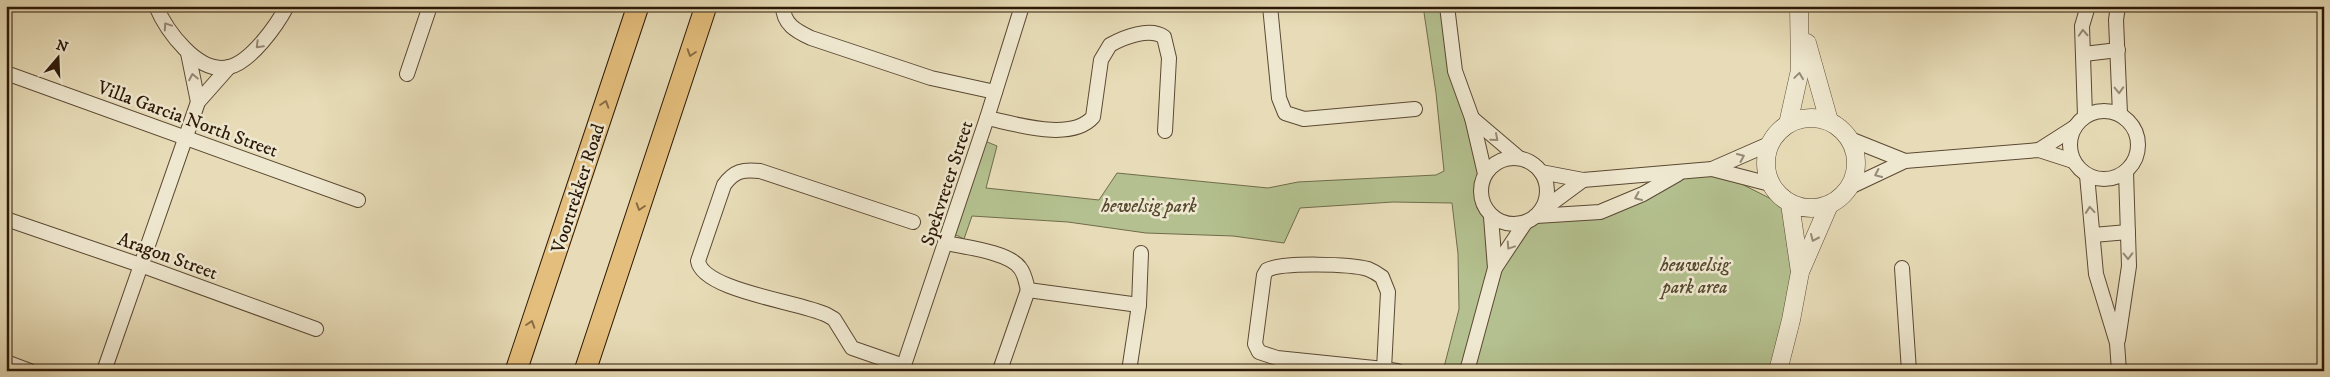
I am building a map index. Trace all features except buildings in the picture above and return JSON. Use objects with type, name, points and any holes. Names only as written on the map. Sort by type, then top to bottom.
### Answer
[{"type":"main road","name":"Voortrekker Road","points":[[516,371],[638,6]]},
{"type":"main road","points":[[585,371],[706,6]]},
{"type":"street","points":[[156,6],[167,27],[188,53],[209,66],[229,67]]},
{"type":"street","points":[[104,371],[143,266],[198,102],[229,67],[257,48],[278,23],[287,6]]},
{"type":"street","points":[[407,74],[430,6]]},
{"type":"street","points":[[783,6],[783,13],[792,28],[811,38],[924,76],[995,92]]},
{"type":"street","name":"Spekvreter Street","points":[[903,368],[946,244],[1022,6]]},
{"type":"street","points":[[1270,6],[1278,98],[1285,113],[1304,120],[1415,109]]},
{"type":"street","points":[[1446,6],[1455,71],[1472,118],[1485,174]]},
{"type":"street","points":[[2073,161],[2070,150],[2070,137],[2080,121],[2084,54],[2082,26],[2088,6]]},
{"type":"street","points":[[2118,6],[2116,20],[2120,114]]},
{"type":"street","points":[[1799,12],[1830,121]]},
{"type":"street","points":[[1788,124],[1800,70],[1799,12]]},
{"type":"street","points":[[987,118],[1055,130],[1071,130],[1083,126],[1093,117],[1101,60],[1110,45],[1138,35],[1155,32],[1164,37],[1169,58],[1165,131]]},
{"type":"street","points":[[2084,54],[2118,50]]},
{"type":"street","points":[[188,53],[198,102]]},
{"type":"street","name":"Villa Garcia North Street","points":[[6,73],[358,200]]},
{"type":"street","points":[[1850,187],[1905,161],[2039,150],[2073,161],[2087,175],[2107,180],[2126,172],[2136,158],[2138,142],[2133,126],[2120,114],[2102,110],[2080,121],[2039,150]]},
{"type":"street","points":[[1472,118],[1519,158],[1530,162],[1541,172],[1546,182],[1547,194],[1534,217],[1495,268]]},
{"type":"street","points":[[1801,118],[1818,118],[1830,121],[1850,139],[1857,162],[1854,179],[1850,187],[1836,202],[1807,209],[1790,204],[1777,194],[1770,184],[1766,171],[1766,156],[1769,144],[1777,133],[1788,124],[1801,118]]},
{"type":"street","points":[[1850,139],[1905,161]]},
{"type":"street","points":[[1541,172],[1583,180],[1680,173],[1712,169],[1769,144]]},
{"type":"street","points":[[1519,158],[1498,161],[1485,174],[1481,182],[1480,196],[1484,207],[1491,217],[1505,224],[1534,217],[1600,212],[1643,194],[1680,173]]},
{"type":"street","points":[[1712,169],[1770,184]]},
{"type":"street","points":[[903,368],[852,348],[834,319],[827,314],[740,290],[709,278],[702,271],[698,261],[724,185],[735,172],[743,170],[760,171],[913,222]]},
{"type":"street","points":[[2117,343],[2129,266],[2126,172]]},
{"type":"street","points":[[2087,175],[2100,292],[2117,343],[2120,371]]},
{"type":"street","points":[[1534,217],[1583,180]]},
{"type":"street","points":[[1790,204],[1800,272]]},
{"type":"street","points":[[1778,371],[1791,320],[1800,272],[1829,205]]},
{"type":"street","points":[[1468,371],[1495,268],[1491,217]]},
{"type":"street","name":"Aragon Street","points":[[6,220],[143,266],[316,329]]},
{"type":"street","points":[[2093,235],[2128,232]]},
{"type":"street","points":[[946,244],[994,254],[1011,261],[1020,268],[1028,290],[1000,370]]},
{"type":"street","points":[[1129,371],[1139,305],[1141,253]]},
{"type":"street","points":[[1284,265],[1362,268],[1382,277],[1388,292],[1390,370],[1277,358],[1259,352],[1255,344],[1264,275],[1267,270],[1284,265]]},
{"type":"street","points":[[1902,268],[1909,371]]},
{"type":"street","points":[[1028,290],[1139,305]]},
{"type":"street","points":[[6,362],[30,371]]},
{"type":"green space","name":"heuwelsig park area","points":[[1423,6],[1446,6],[1485,174],[1481,193],[1493,223],[1495,268],[1525,223],[1552,215],[1594,213],[1662,184],[1712,169],[1791,209],[1798,258],[1771,371],[1443,371],[1459,309],[1458,254],[1452,203],[1393,202],[1300,208],[1284,243],[1233,236],[1146,233],[1068,222],[972,216],[964,239],[950,232],[980,139],[997,146],[986,188],[1099,200],[1117,173],[1268,188],[1298,182],[1436,175],[1444,171],[1436,93]]},
{"type":"park label","name":"hewelsig park","points":[[1149,205]]}]
